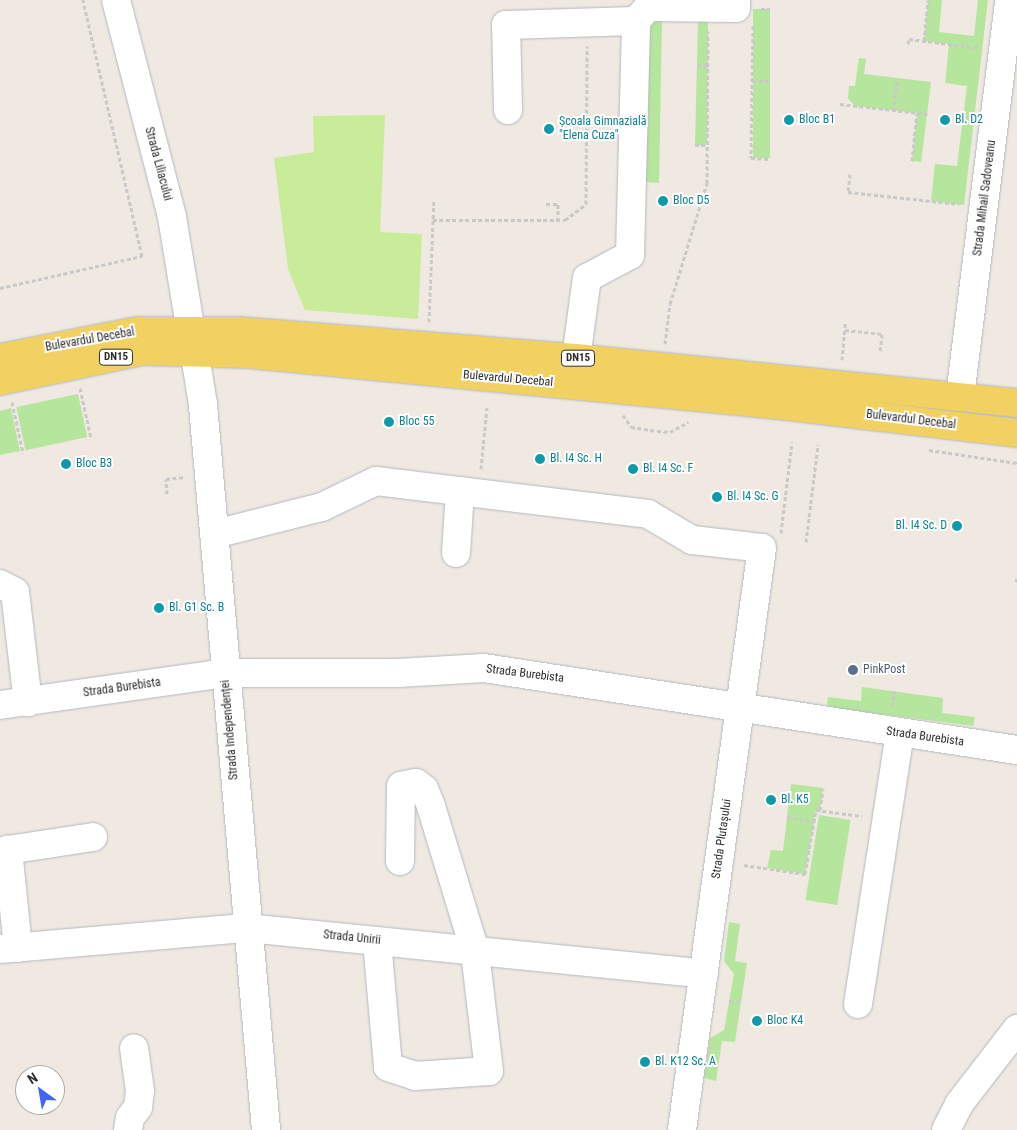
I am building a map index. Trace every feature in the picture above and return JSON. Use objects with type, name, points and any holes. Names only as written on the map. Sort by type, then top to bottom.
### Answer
[{"type":"main road","name":"Bulevardul Decebal","points":[[0,358],[138,331],[248,354],[602,388],[1017,433]]},
{"type":"main road","name":"Bulevardul Decebal","points":[[6,391],[142,351],[239,331],[576,358],[1017,403]]},
{"type":"street","name":"Strada Liliacului","points":[[116,0],[172,217],[191,342]]},
{"type":"street","name":"Strada Mihail Sadoveanu","points":[[960,396],[1009,0]]},
{"type":"street","points":[[576,358],[587,278],[630,255],[636,21],[648,8],[745,9]]},
{"type":"street","points":[[508,110],[506,24],[636,21]]},
{"type":"street","name":"Strada Independenței","points":[[191,342],[203,405],[266,1130]]},
{"type":"street","points":[[215,534],[322,507],[376,482],[648,514],[692,540],[771,543]]},
{"type":"street","points":[[456,553],[469,492]]},
{"type":"street","name":"Strada Plutașului","points":[[682,1130],[740,707],[771,543]]},
{"type":"street","points":[[0,584],[16,592],[28,702]]},
{"type":"street","name":"Strada Burebista","points":[[0,705],[225,673],[398,673],[484,668],[740,707],[900,734],[1017,750]]},
{"type":"street","points":[[858,1004],[900,734]]},
{"type":"street","points":[[377,941],[388,1067],[414,1076],[488,1071],[475,951],[431,806],[424,789],[416,782],[401,786],[400,860]]},
{"type":"street","points":[[9,949],[8,850],[93,837]]},
{"type":"street","name":"Strada Unirii","points":[[9,949],[247,928],[704,974]]},
{"type":"street","points":[[946,1130],[959,1104],[1017,1029]]},
{"type":"street","points":[[128,1130],[130,1118],[138,1107],[140,1092],[134,1048]]},
{"type":"path","points":[[0,288],[142,256],[83,0]]},
{"type":"path","points":[[924,41],[928,0]]},
{"type":"path","points":[[664,347],[670,304],[707,183],[708,8]]},
{"type":"path","points":[[745,9],[752,81],[751,158],[768,159]]},
{"type":"path","points":[[433,220],[565,220],[586,204],[588,22]]},
{"type":"path","points":[[908,44],[909,39],[982,48]]},
{"type":"path","points":[[697,66],[708,66]]},
{"type":"path","points":[[894,110],[897,78]]},
{"type":"path","points":[[752,81],[769,81]]},
{"type":"path","points":[[840,104],[927,114]]},
{"type":"path","points":[[912,161],[917,113]]},
{"type":"path","points":[[695,145],[707,145]]},
{"type":"path","points":[[850,174],[848,192],[964,205]]},
{"type":"path","points":[[429,325],[434,199]]},
{"type":"path","points":[[546,204],[558,204],[558,220]]},
{"type":"path","points":[[841,363],[845,323]]},
{"type":"path","points":[[845,330],[882,334],[880,353]]},
{"type":"path","points":[[79,388],[90,438]]},
{"type":"path","points":[[6,391],[23,453]]},
{"type":"path","points":[[481,402],[491,403]]},
{"type":"path","points":[[469,492],[487,407]]},
{"type":"path","points":[[614,415],[623,415],[630,427],[670,432],[694,419]]},
{"type":"path","points":[[771,543],[792,442]]},
{"type":"path","points":[[806,542],[818,445]]},
{"type":"path","points":[[923,449],[1017,463]]},
{"type":"path","points":[[167,494],[166,479],[190,477]]},
{"type":"path","points":[[1016,582],[1017,578]]},
{"type":"path","points":[[820,810],[823,788]]},
{"type":"path","points":[[736,864],[805,874],[816,810],[868,816]]},
{"type":"path","points":[[787,817],[814,822]]},
{"type":"path","points":[[729,1001],[741,1002]]},
{"type":"green space","points":[[928,0],[942,0],[939,32],[974,36],[978,0],[988,0],[964,205],[931,201],[935,164],[957,166],[967,86],[945,83],[949,44],[924,41]]},
{"type":"green space","points":[[753,9],[770,9],[770,158],[753,158]]},
{"type":"green space","points":[[636,21],[662,21],[659,183],[646,182],[645,219]]},
{"type":"green space","points":[[698,22],[708,22],[707,145],[695,145]]},
{"type":"green space","points":[[859,58],[866,59],[864,74],[931,82],[921,162],[912,161],[917,113],[855,106],[848,98],[849,86],[855,86]]},
{"type":"green space","points":[[385,115],[380,232],[422,234],[418,319],[305,310],[288,269],[274,158],[314,152],[313,116]]},
{"type":"green space","points":[[78,394],[87,437],[26,450],[16,407]]},
{"type":"green space","points":[[11,408],[20,451],[0,455],[0,411]]},
{"type":"green space","points":[[862,687],[943,698],[942,713],[975,717],[973,726],[827,707],[828,697],[861,701]]},
{"type":"green space","points":[[791,784],[823,788],[820,810],[816,810],[805,874],[767,868],[771,850],[783,851]]},
{"type":"green space","points":[[819,815],[851,820],[837,905],[806,900]]},
{"type":"green space","points":[[729,922],[740,924],[735,961],[747,963],[735,1042],[722,1041],[716,1081],[704,1078],[710,1038],[724,1030],[734,974],[724,961]]},
{"type":"place","name":"Bloc B1","points":[[789,120]]},
{"type":"place","name":"Bl. D2","points":[[945,120]]},
{"type":"place","name":"Școala Gimnazială \"Elena Cuza\"","points":[[549,129]]},
{"type":"place","name":"Bloc D5","points":[[663,201]]},
{"type":"place","name":"Bloc 55","points":[[389,422]]},
{"type":"place","name":"Bl. I4 Sc. H","points":[[540,459]]},
{"type":"place","name":"Bloc B3","points":[[66,464]]},
{"type":"place","name":"Bl. I4 Sc. F","points":[[633,469]]},
{"type":"place","name":"Bl. I4 Sc. G","points":[[717,497]]},
{"type":"place","name":"Bl. I4 Sc. D","points":[[957,526]]},
{"type":"place","name":"Bl. G1 Sc. B","points":[[159,608]]},
{"type":"place","name":"PinkPost","points":[[853,670]]},
{"type":"place","name":"Bl. K5","points":[[771,800]]},
{"type":"place","name":"Bloc K4","points":[[757,1021]]},
{"type":"place","name":"Bl. K12 Sc. A","points":[[645,1062]]}]
